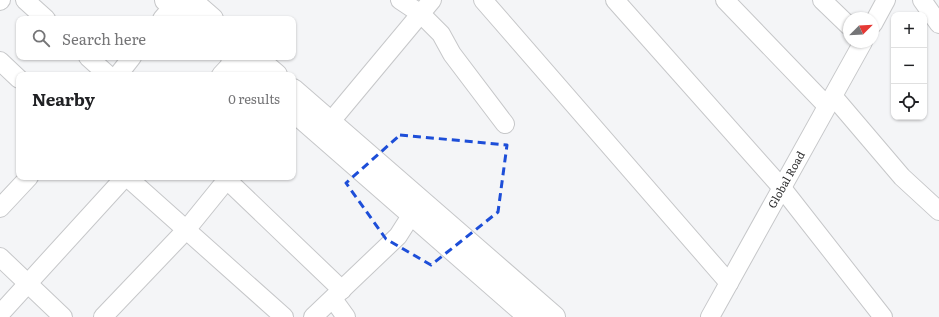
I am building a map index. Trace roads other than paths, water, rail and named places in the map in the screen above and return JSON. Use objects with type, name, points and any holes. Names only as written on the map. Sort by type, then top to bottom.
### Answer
[{"type":"street","points":[[25,0],[43,16]]},
{"type":"street","points":[[400,0],[421,14],[441,34],[452,54],[505,124]]},
{"type":"street","points":[[325,128],[432,0]]},
{"type":"street","points":[[483,0],[729,283]]},
{"type":"street","points":[[615,0],[782,188],[883,317]]},
{"type":"street","points":[[725,0],[830,101],[902,177],[939,211]]},
{"type":"street","points":[[822,0],[843,20]]},
{"type":"street","points":[[879,13],[886,0]]},
{"type":"street","points":[[922,0],[939,24]]},
{"type":"street","points":[[176,9],[201,16]]},
{"type":"street","name":"Global Road","points":[[710,317],[860,48]]},
{"type":"street","points":[[91,60],[105,72]]},
{"type":"street","points":[[120,72],[130,60]]},
{"type":"street","points":[[0,61],[16,76]]},
{"type":"street","points":[[236,62],[248,72]]},
{"type":"street","points":[[236,62],[267,72]]},
{"type":"street","points":[[296,94],[325,128],[415,206],[554,317]]},
{"type":"street","points":[[296,112],[325,128]]},
{"type":"street","points":[[0,208],[26,180]]},
{"type":"street","points":[[0,314],[123,180]]},
{"type":"street","points":[[129,180],[284,317]]},
{"type":"street","points":[[103,317],[186,230],[224,180]]},
{"type":"street","points":[[228,180],[338,294],[346,317]]},
{"type":"street","points":[[313,317],[398,236],[415,206]]},
{"type":"street","points":[[415,206],[528,316]]},
{"type":"street","points":[[0,257],[63,317]]}]
